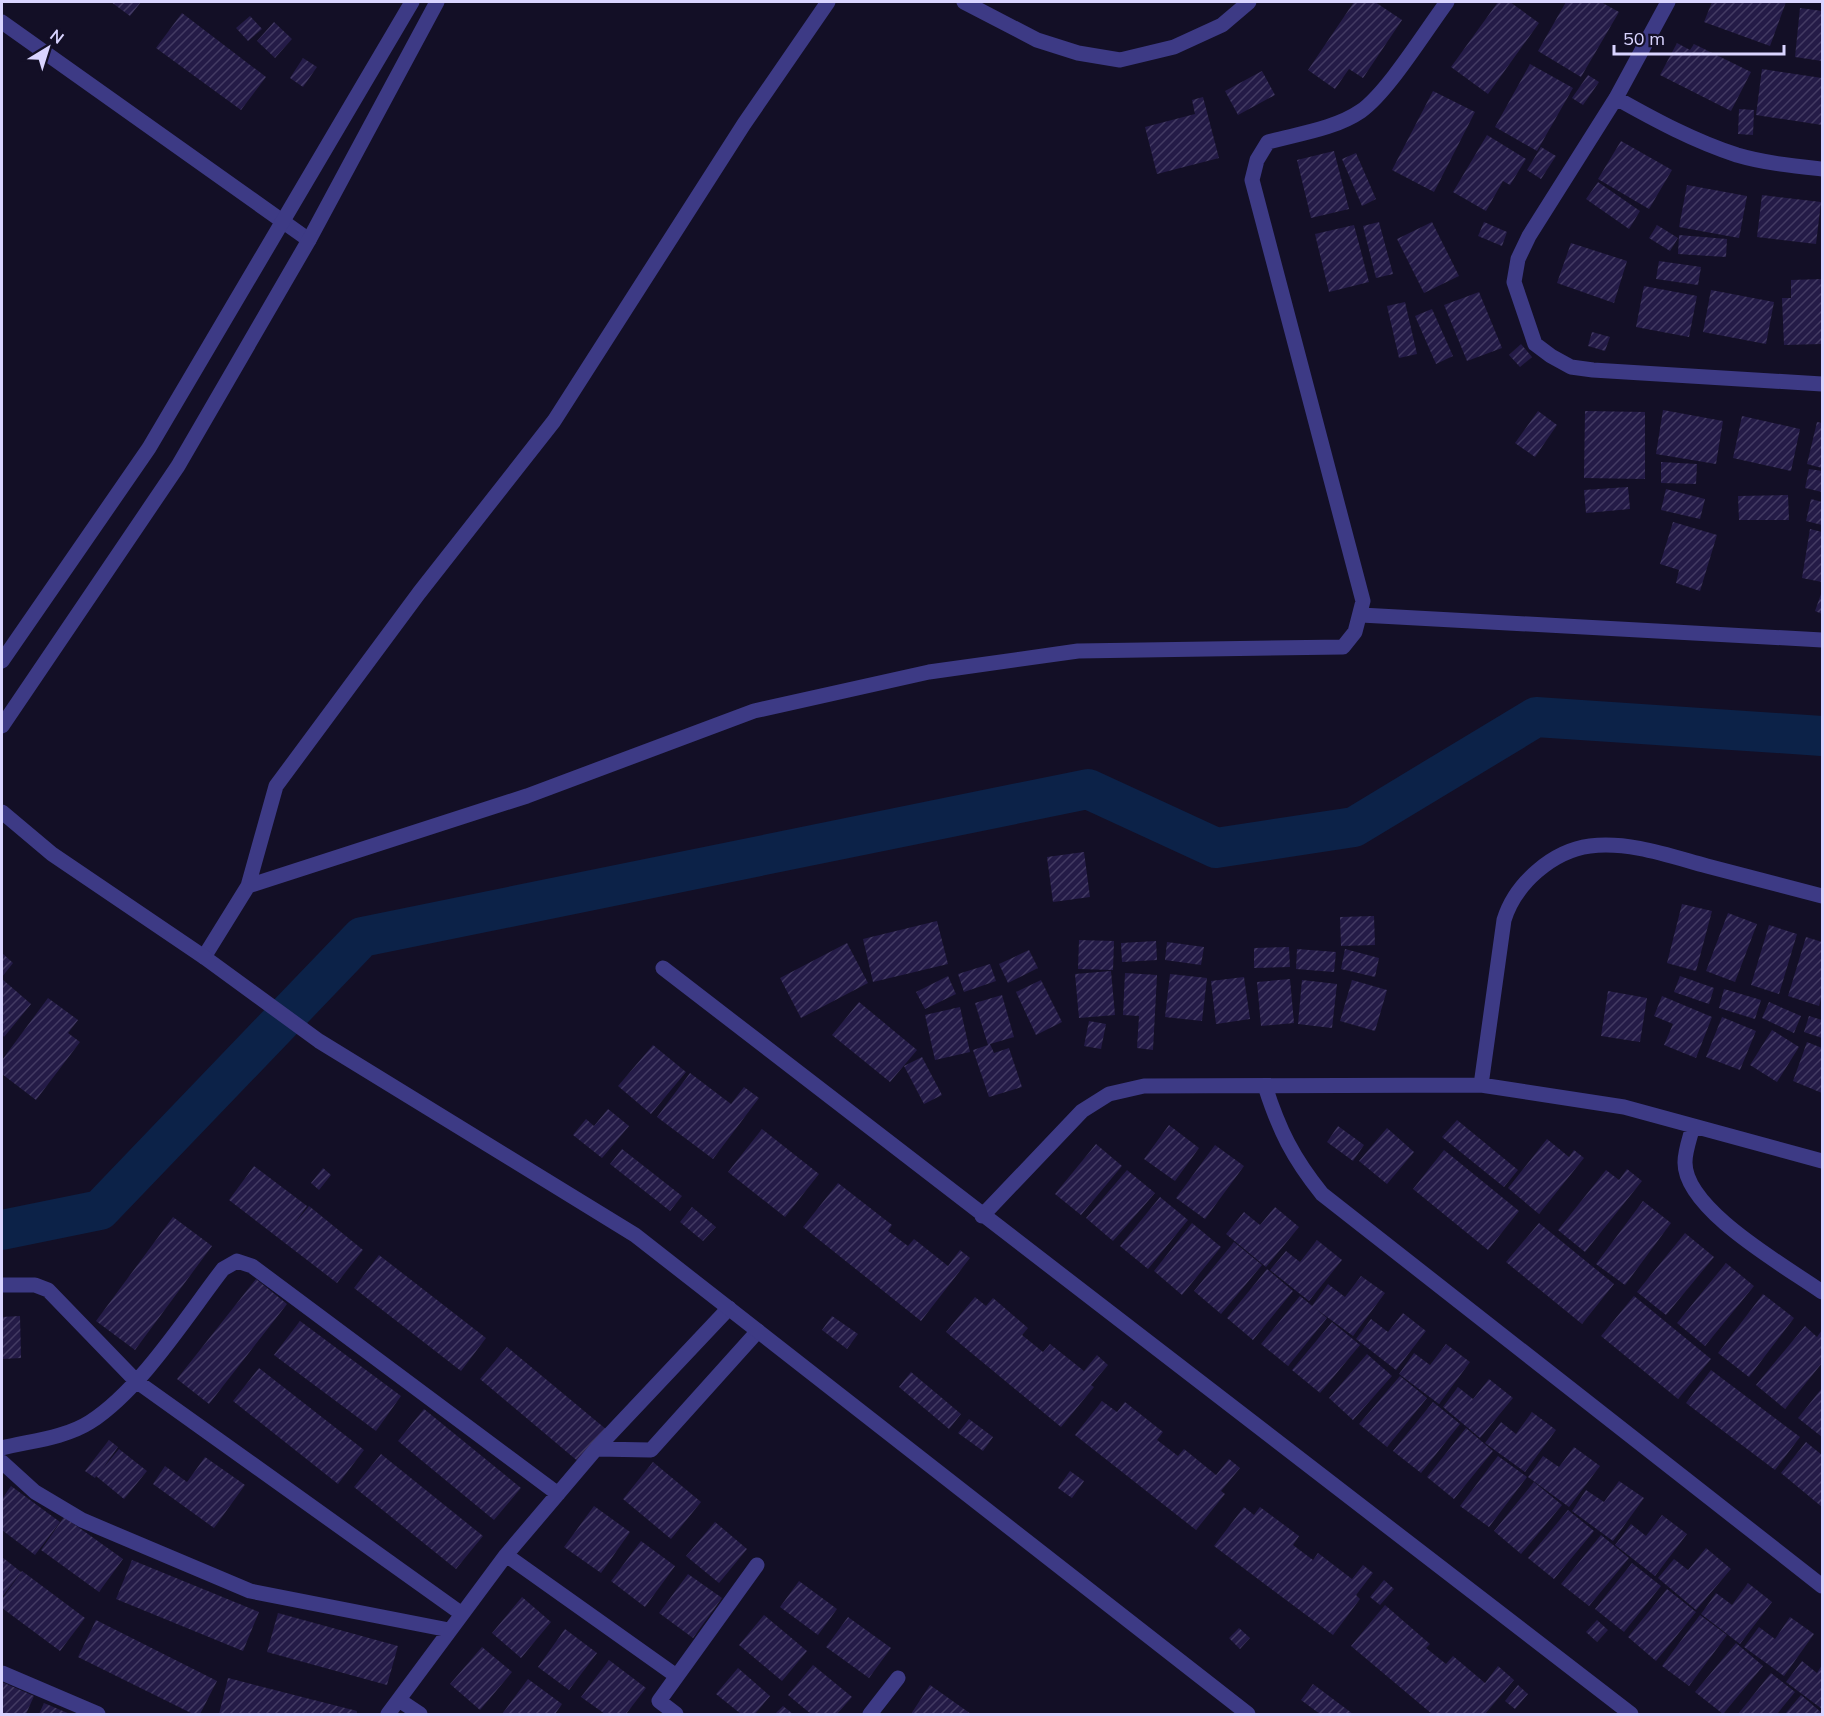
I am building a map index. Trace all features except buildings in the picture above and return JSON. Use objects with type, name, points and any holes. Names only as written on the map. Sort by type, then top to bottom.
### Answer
[{"type":"street","points":[[2,660],[149,448],[284,223],[412,2]]},
{"type":"street","points":[[2,726],[178,466],[309,240],[437,2]]},
{"type":"street","points":[[204,957],[248,886],[276,786],[419,593],[554,421],[744,124],[828,2]]},
{"type":"street","points":[[964,2],[1036,39],[1078,52],[1120,60],[1174,47],[1222,25],[1249,2]]},
{"type":"street","points":[[248,886],[527,796],[754,711],[929,672],[1078,651],[1343,647],[1356,632],[1363,601],[1252,180],[1257,160],[1268,142],[1338,122],[1360,111],[1379,94],[1447,2]]},
{"type":"street","points":[[1668,2],[1616,98],[1529,236],[1518,259],[1514,282],[1535,344],[1571,367],[1822,384]]},
{"type":"street","points":[[2,22],[309,240]]},
{"type":"street","points":[[1616,98],[1676,131],[1737,155],[1785,165],[1822,169]]},
{"type":"street","points":[[1361,615],[1822,640]]},
{"type":"street","points":[[2,812],[52,854],[204,957],[297,1026],[635,1235],[1248,1714]]},
{"type":"street","points":[[1481,1084],[1504,920],[1510,900],[1542,867],[1563,855],[1590,846],[1642,848],[1822,896]]},
{"type":"street","points":[[663,968],[1631,1714]]},
{"type":"street","points":[[982,1216],[1082,1111],[1109,1094],[1144,1086],[1481,1084],[1624,1107],[1822,1161]]},
{"type":"street","points":[[1265,1086],[1279,1129],[1297,1163],[1322,1194],[1822,1586]]},
{"type":"street","points":[[1693,1126],[1685,1164],[1691,1186],[1720,1221],[1822,1292]]},
{"type":"street","points":[[2,1448],[65,1432],[89,1423],[136,1382],[224,1269],[231,1263],[244,1261],[558,1494]]},
{"type":"street","points":[[2,1285],[35,1285],[48,1290],[136,1382],[462,1614]]},
{"type":"street","points":[[388,1714],[506,1555],[596,1449],[729,1308]]},
{"type":"street","points":[[596,1449],[651,1450],[758,1331]]},
{"type":"street","points":[[2,1462],[36,1492],[82,1520],[250,1591],[449,1630]]},
{"type":"street","points":[[506,1555],[675,1675]]},
{"type":"street","points":[[676,1714],[659,1701],[675,1675],[757,1565]]},
{"type":"street","points":[[2,1673],[98,1714]]},
{"type":"street","points":[[870,1714],[898,1678]]},
{"type":"street","points":[[399,1700],[420,1714]]},
{"type":"waterway","points":[[2,1230],[100,1210],[362,937],[1088,789],[1216,848],[1354,827],[1536,717],[1822,736]]}]
